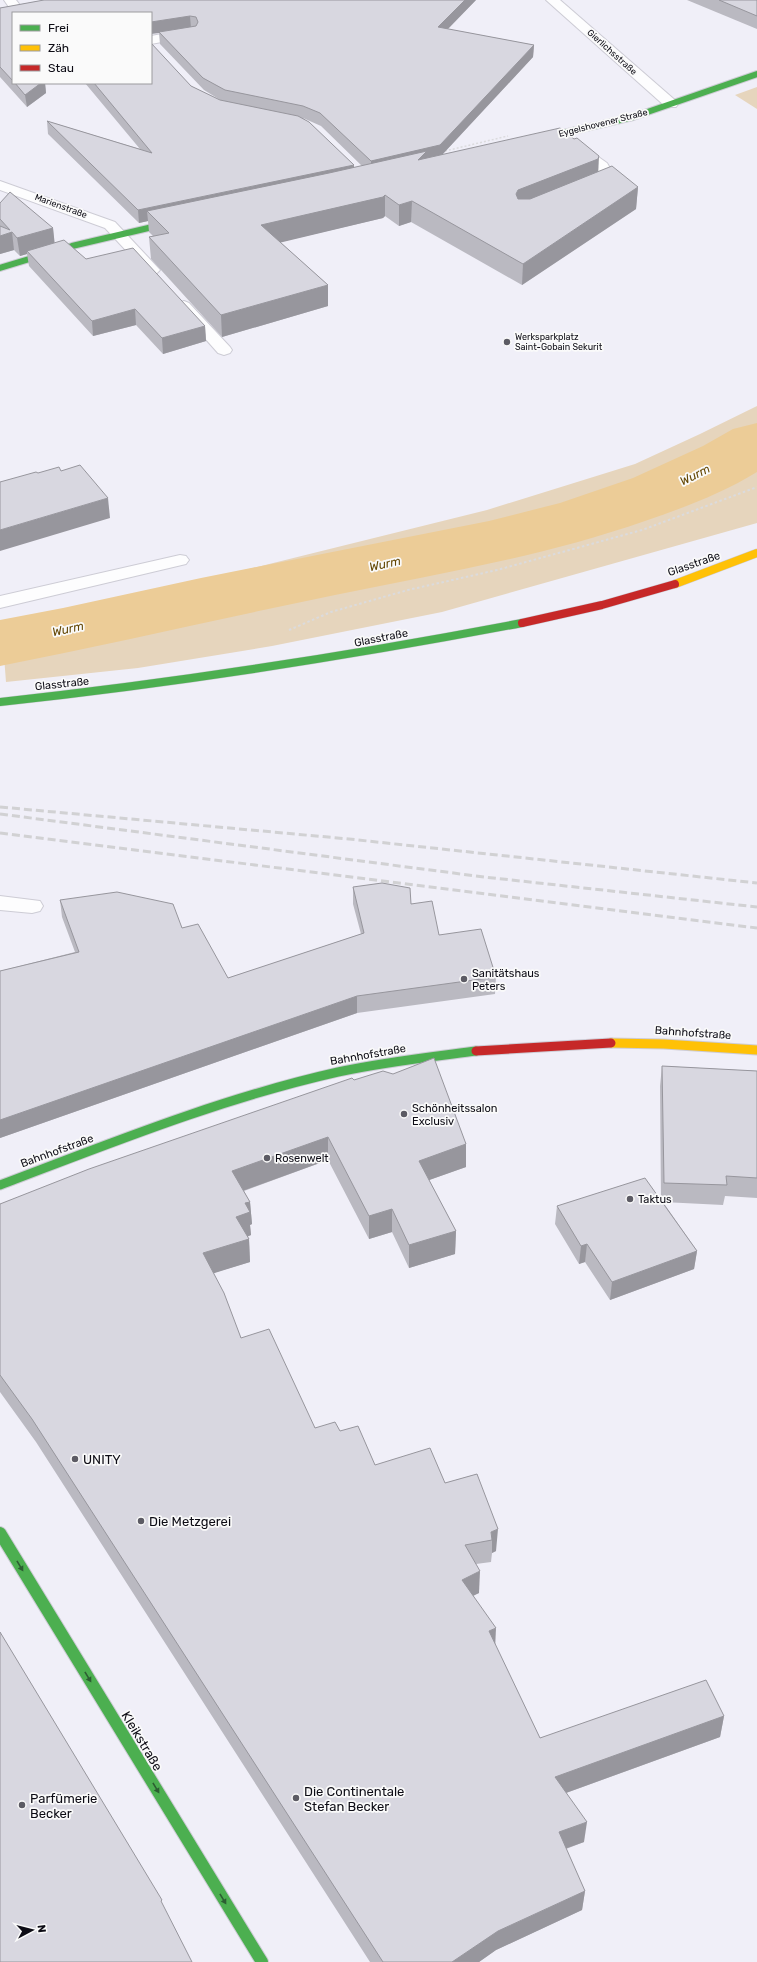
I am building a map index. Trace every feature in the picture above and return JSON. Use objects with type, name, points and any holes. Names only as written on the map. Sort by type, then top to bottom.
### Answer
[{"type":"street","name":"Gierlichsstraße","points":[[552,0],[671,104]]},
{"type":"street","points":[[10,1],[19,12]]},
{"type":"street","points":[[153,45],[191,33]]},
{"type":"street","name":"Eygelshovener Straße","points":[[527,142],[633,117],[757,74]]},
{"type":"street","points":[[557,134],[602,166],[607,175],[605,183],[577,194]]},
{"type":"street","name":"Marienstraße","points":[[0,184],[96,219],[110,225],[118,234]]},
{"type":"street","points":[[0,268],[72,246],[118,234],[188,219]]},
{"type":"street","points":[[118,234],[160,280]]},
{"type":"street","points":[[176,298],[224,350]]},
{"type":"street","name":"Glasstraße","points":[[0,702],[114,691],[347,657],[578,612],[664,588],[725,567],[757,553]]},
{"type":"street","points":[[0,602],[180,560]]},
{"type":"street","points":[[0,902],[32,906]]},
{"type":"street","name":"Bahnhofstraße","points":[[0,1185],[236,1100],[330,1074],[415,1058],[477,1050],[570,1044],[638,1042],[757,1050]]},
{"type":"street","name":"Kleikstraße","points":[[0,1533],[262,1962]]},
{"type":"path","points":[[441,152],[510,136]]},
{"type":"path","points":[[288,631],[331,612],[408,590],[497,570],[642,530],[757,487]]},
{"type":"shaded area","points":[[757,87],[757,109],[735,95]]},
{"type":"shaded area","points":[[757,406],[757,523],[442,612],[272,646],[138,668],[6,682],[2,630],[487,510],[635,464]]},
{"type":"building","points":[[44,0],[465,0],[438,27],[534,45],[440,145],[371,161],[320,113],[303,106],[225,90],[203,78],[159,32],[196,26],[198,22],[196,17],[190,16],[152,22],[152,12],[12,12],[12,80],[0,67],[0,8]]},
{"type":"building","points":[[719,0],[757,0],[757,16]]},
{"type":"building","points":[[152,44],[191,86],[220,100],[298,116],[309,122],[354,165],[138,210],[47,121],[152,153],[95,84],[152,84]]},
{"type":"building","points":[[16,84],[40,84],[25,95]]},
{"type":"building","points":[[560,128],[574,139],[577,138],[599,156],[598,159],[518,190],[516,194],[518,199],[530,199],[612,166],[638,187],[523,264],[412,201],[399,205],[385,195],[383,197],[261,225],[328,285],[221,315],[149,237],[169,233],[147,211],[427,151],[418,160]]},
{"type":"building","points":[[10,192],[53,228],[17,238],[12,232],[0,236],[0,226],[10,230],[0,219],[0,203]]},
{"type":"building","points":[[64,240],[86,259],[133,248],[205,326],[162,338],[135,309],[92,321],[27,251]]},
{"type":"building","points":[[80,465],[108,498],[0,530],[0,482],[59,467],[61,471]]},
{"type":"building","points":[[382,883],[410,888],[411,904],[432,901],[439,935],[481,929],[496,977],[357,996],[0,1120],[0,971],[79,952],[60,900],[117,892],[173,904],[182,928],[198,924],[228,978],[364,933],[353,887]]},
{"type":"building","points":[[434,1058],[466,1144],[419,1161],[456,1231],[409,1245],[392,1209],[369,1216],[328,1137],[232,1171],[250,1202],[245,1203],[250,1212],[236,1217],[249,1239],[203,1253],[224,1293],[241,1338],[269,1329],[315,1428],[335,1422],[340,1431],[358,1426],[375,1465],[430,1448],[445,1483],[477,1474],[498,1529],[491,1532],[492,1540],[465,1545],[480,1571],[462,1580],[496,1628],[489,1631],[540,1738],[706,1680],[724,1716],[555,1777],[587,1822],[559,1832],[585,1891],[498,1931],[452,1962],[383,1962],[32,1419],[0,1375],[0,1204],[89,1169],[352,1078],[354,1080],[383,1071],[393,1074]]},
{"type":"building","points":[[662,1066],[757,1071],[757,1178],[726,1176],[727,1185],[664,1183]]},
{"type":"building","points":[[645,1178],[697,1251],[612,1282],[587,1244],[581,1246],[557,1206]]},
{"type":"building","points":[[0,1632],[162,1900],[161,1901],[192,1962],[0,1962]]},
{"type":"waterway","name":"Wurm","points":[[0,643],[63,631],[201,600],[493,542],[585,518],[658,493],[727,461],[757,443]]},
{"type":"railway","points":[[0,807],[349,839],[757,883]]},
{"type":"railway","points":[[0,814],[484,877],[757,907]]},
{"type":"railway","points":[[0,833],[757,928]]},
{"type":"traffic: fast","points":[[538,139],[633,117],[757,74]]},
{"type":"traffic: fast","points":[[0,268],[72,246],[178,221]]},
{"type":"traffic: fast","points":[[0,702],[196,678],[327,658],[522,623]]},
{"type":"traffic: fast","points":[[0,1185],[167,1122],[252,1095],[338,1072],[372,1065],[476,1051]]},
{"type":"traffic: fast","points":[[0,1533],[262,1962]]},
{"type":"traffic: slow","points":[[675,584],[757,553]]},
{"type":"traffic: slow","points":[[611,1043],[664,1044],[757,1050]]},
{"type":"traffic: jam","points":[[522,623],[602,605],[675,584]]},
{"type":"traffic: jam","points":[[476,1051],[611,1043]]},
{"type":"place","name":"Werksparkplatz Saint-Gobain Sekurit","points":[[507,342]]},
{"type":"place","name":"Sanitätshaus Peters","points":[[464,979]]},
{"type":"place","name":"Schönheitssalon Exclusiv","points":[[404,1114]]},
{"type":"place","name":"Rosenwelt","points":[[267,1158]]},
{"type":"place","name":"Taktus","points":[[630,1199]]},
{"type":"place","name":"UNITY","points":[[75,1459]]},
{"type":"place","name":"Die Metzgerei","points":[[141,1521]]},
{"type":"place","name":"Die Continentale Stefan Becker","points":[[296,1798]]},
{"type":"place","name":"Parfümerie Becker","points":[[22,1805]]}]
